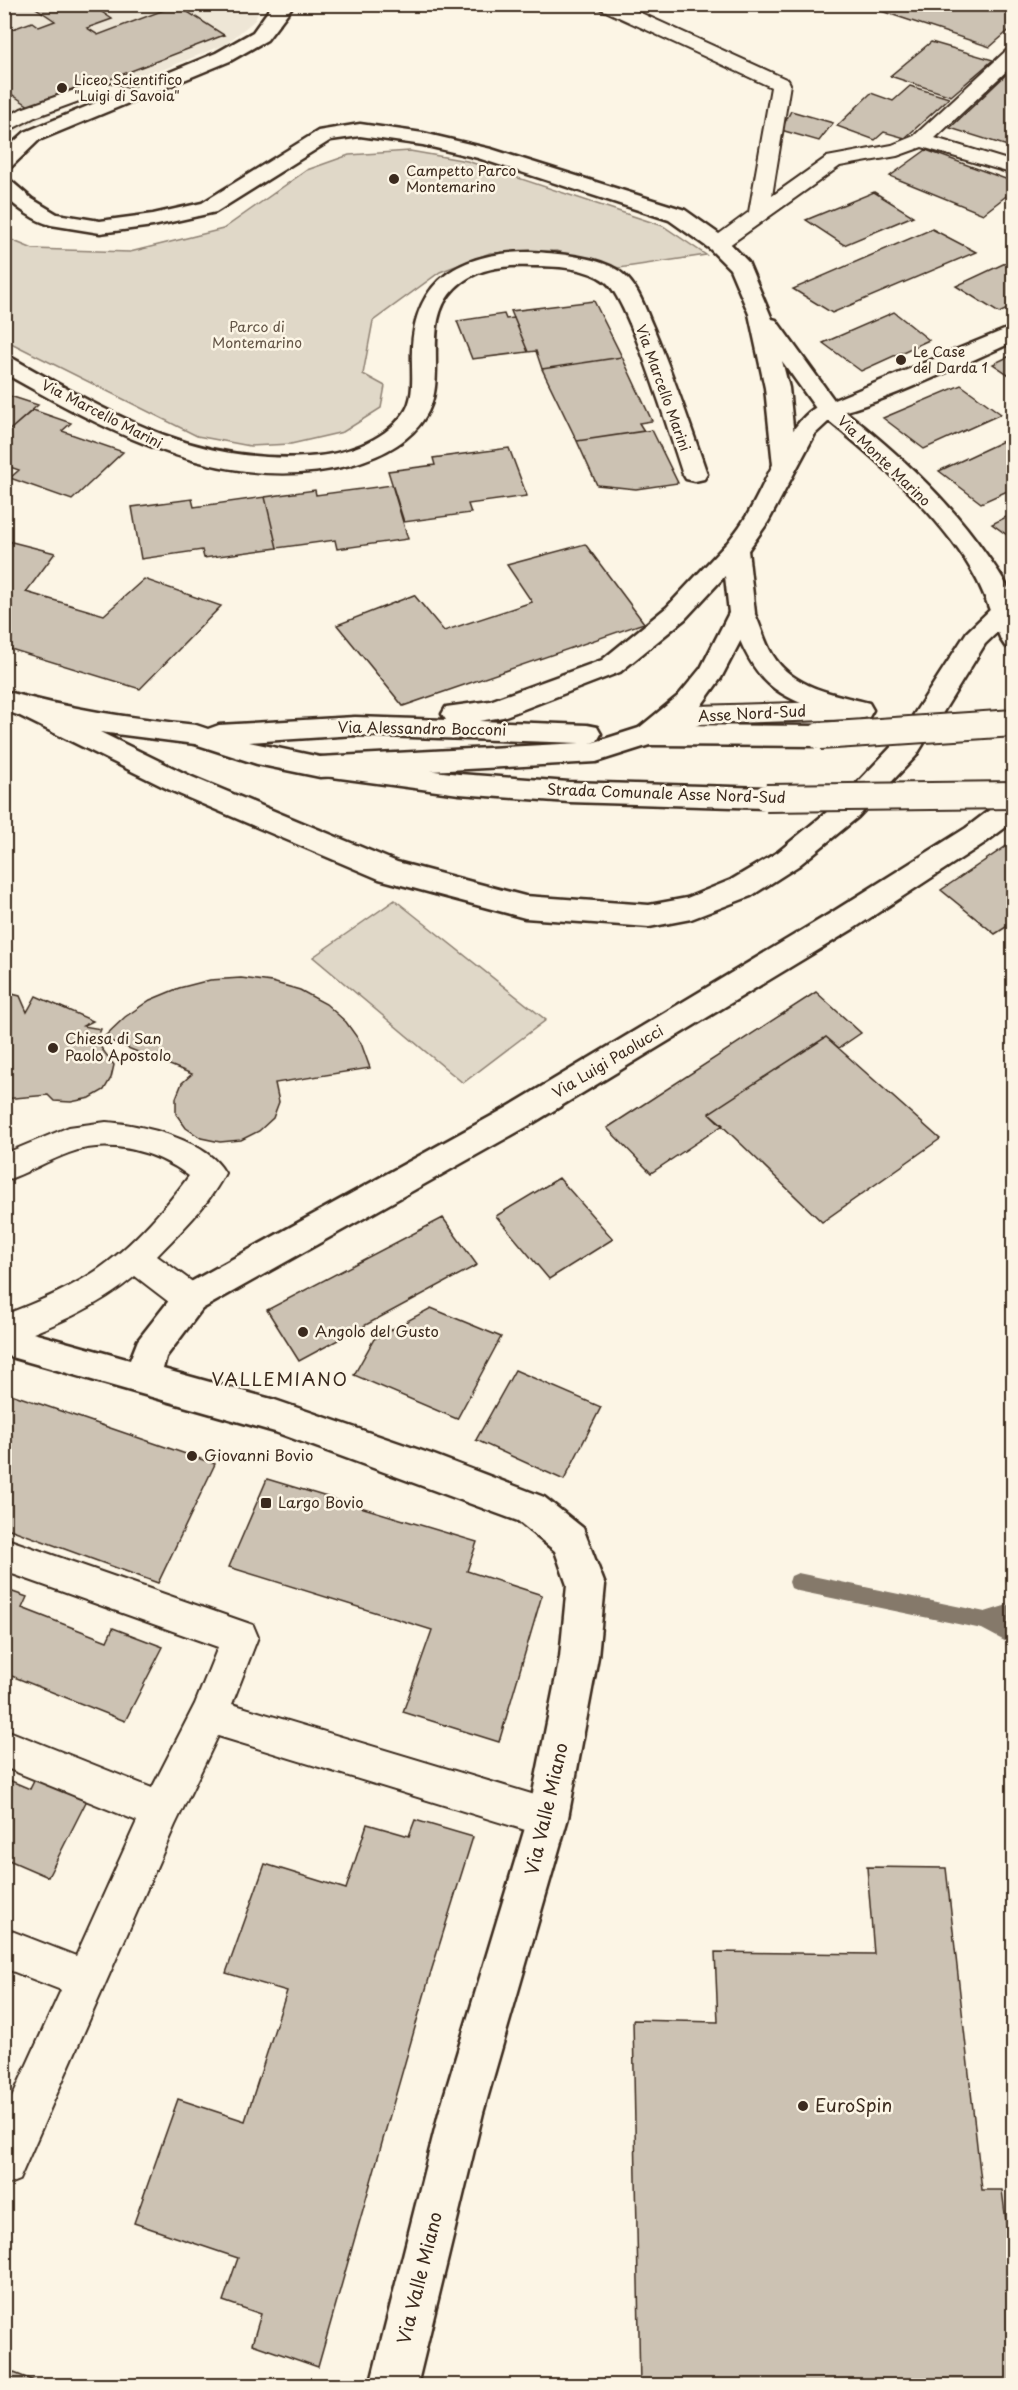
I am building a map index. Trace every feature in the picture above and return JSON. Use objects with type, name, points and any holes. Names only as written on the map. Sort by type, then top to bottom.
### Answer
[{"type":"main road","points":[[4,163],[32,136],[223,57],[260,36],[282,8],[282,4]]},
{"type":"main road","name":"Via Monte Marino","points":[[4,185],[25,203],[51,219],[100,227],[153,220],[208,208],[302,148],[398,136],[423,139],[484,153],[677,215],[718,244],[740,267],[760,314],[777,388],[785,465]]},
{"type":"main road","name":"Via Marcello Marini","points":[[4,363],[142,437],[208,459],[270,466],[299,466],[338,461],[369,450],[392,438],[414,416],[424,390],[425,332],[434,302],[448,282],[473,267],[508,258],[546,259],[588,266],[615,278],[637,317],[664,382],[695,474]]},
{"type":"main road","name":"Via Monte Marino","points":[[760,314],[828,409],[898,470],[962,540],[986,573],[1008,612]]},
{"type":"main road","points":[[355,726],[493,710],[611,666],[676,613],[735,550],[756,522],[805,430],[828,409],[852,403],[1014,333]]},
{"type":"main road","points":[[735,550],[742,613],[761,660],[776,678],[818,701],[859,710],[1014,722]]},
{"type":"main road","points":[[17,704],[182,784],[389,871],[525,907],[649,916],[691,908],[741,888],[788,859],[848,810],[906,749],[976,638],[1008,612],[1014,639]]},
{"type":"main road","points":[[649,735],[688,703],[712,672],[742,613]]},
{"type":"main road","name":"Via Alessandro Bocconi","points":[[17,704],[117,726],[196,735],[355,726],[649,735]]},
{"type":"main road","points":[[320,766],[596,752],[649,735],[820,736],[1014,722]]},
{"type":"main road","name":"Via Alessandro Bocconi","points":[[196,735],[256,753],[320,766]]},
{"type":"main road","name":"Strada Comunale Asse Nord-Sud","points":[[320,766],[459,784],[568,792],[766,798],[1014,795]]},
{"type":"main road","name":"Via Luigi Paolucci","points":[[190,1299],[517,1117],[842,921],[976,836],[1014,806]]},
{"type":"main road","points":[[143,1378],[150,1351],[190,1299]]},
{"type":"main road","name":"Via Valle Miano","points":[[4,1340],[275,1416],[434,1472],[531,1509],[570,1540],[586,1585],[579,1657],[548,1818],[461,2113],[393,2385]]},
{"type":"lane","points":[[605,4],[781,84],[759,214]]},
{"type":"lane","points":[[718,244],[834,160],[897,150],[921,140],[1014,54]]},
{"type":"lane","points":[[4,127],[28,113],[100,87],[128,95]]},
{"type":"lane","points":[[921,140],[1014,168]]},
{"type":"lane","name":"Asse Nord-Sud","points":[[649,735],[697,715],[859,710]]},
{"type":"lane","points":[[4,1168],[42,1150],[90,1135],[144,1139],[191,1158],[210,1173],[184,1207],[135,1257],[101,1285],[49,1312],[4,1330]]},
{"type":"lane","points":[[135,1257],[190,1299]]},
{"type":"lane","points":[[4,1554],[240,1637],[209,1715],[161,1811],[4,2165]]},
{"type":"lane","points":[[209,1715],[548,1818]]},
{"type":"lane","points":[[4,1748],[161,1811]]},
{"type":"lane","points":[[4,1948],[87,1980]]},
{"type":"shaded area","name":"Liceo Scientifico \"Luigi di Savoia\"","points":[[4,5],[261,5],[255,20],[226,44],[38,120],[5,139]]},
{"type":"green space","name":"Parco di Montemarino","points":[[410,151],[467,161],[663,226],[706,255],[619,268],[557,251],[490,253],[440,272],[373,321],[363,374],[385,386],[381,408],[343,432],[291,444],[250,446],[197,436],[5,340],[4,237],[33,249],[130,252],[223,229],[307,170],[349,155]]},
{"type":"green space","points":[[395,900],[546,1020],[463,1083],[313,957]]},
{"type":"building","name":"Liceo Scientifico \"Luigi di Savoia\"","points":[[30,4],[90,4],[112,19],[87,28],[98,35],[177,5],[224,35],[108,80],[103,77],[29,106],[4,89],[4,30],[32,22],[39,27],[55,21]]},
{"type":"building","points":[[887,4],[985,4],[1014,12],[1014,26],[990,47],[878,10]]},
{"type":"building","points":[[931,42],[993,60],[951,96],[890,76]]},
{"type":"building","points":[[1014,67],[1014,148],[950,128]]},
{"type":"building","points":[[910,86],[949,98],[905,138],[884,132],[875,140],[837,126],[871,93],[893,101]]},
{"type":"building","points":[[791,111],[833,123],[819,141],[781,130]]},
{"type":"building","points":[[926,150],[1014,182],[1014,190],[983,214],[890,176]]},
{"type":"building","points":[[874,192],[913,216],[844,245],[806,220]]},
{"type":"building","points":[[932,229],[976,252],[832,313],[793,289]]},
{"type":"building","points":[[1014,259],[1014,306],[999,313],[956,286]]},
{"type":"building","points":[[594,301],[622,357],[542,369],[536,351],[528,352],[511,311]]},
{"type":"building","points":[[894,312],[929,340],[861,371],[823,343]]},
{"type":"building","points":[[504,314],[506,319],[514,318],[528,352],[472,359],[457,321]]},
{"type":"building","points":[[1014,354],[1014,378],[993,364]]},
{"type":"building","points":[[622,357],[652,421],[639,423],[644,431],[577,441],[542,369]]},
{"type":"building","points":[[961,385],[1001,414],[924,449],[883,418]]},
{"type":"building","points":[[4,394],[38,405],[4,435]]},
{"type":"building","points":[[33,410],[71,423],[62,431],[123,452],[72,500],[10,478],[19,470],[4,465],[4,435]]},
{"type":"building","points":[[652,430],[678,483],[636,489],[597,485],[577,441]]},
{"type":"building","points":[[1014,436],[1014,488],[981,503],[939,471]]},
{"type":"building","points":[[509,448],[527,496],[468,504],[471,513],[404,522],[388,471],[435,465],[433,458]]},
{"type":"building","points":[[392,485],[408,539],[337,549],[335,540],[277,548],[265,497],[315,490],[316,495]]},
{"type":"building","points":[[265,497],[277,548],[204,558],[202,550],[141,559],[132,507],[192,499],[194,507]]},
{"type":"building","points":[[1014,513],[1014,540],[992,524]]},
{"type":"building","points":[[4,540],[55,553],[26,592],[104,615],[144,579],[221,606],[140,689],[4,647]]},
{"type":"building","points":[[585,544],[644,623],[403,706],[337,625],[414,595],[444,631],[532,602],[507,565]]},
{"type":"building","points":[[1014,841],[1014,894],[1011,895],[1014,898],[1014,922],[995,934],[941,890]]},
{"type":"building","points":[[241,978],[272,982],[300,990],[326,1004],[346,1022],[361,1043],[370,1068],[275,1083],[279,1102],[273,1118],[259,1131],[241,1140],[220,1142],[201,1138],[186,1128],[176,1114],[176,1098],[182,1083],[192,1074],[103,1038],[125,1017],[150,1000],[179,988],[210,980]]},
{"type":"building","name":"Chiesa di San Paolo Apostolo","points":[[4,992],[20,996],[27,1012],[36,996],[93,1021],[83,1026],[101,1029],[96,1041],[114,1065],[111,1078],[104,1090],[90,1098],[71,1102],[54,1101],[48,1095],[4,1099]]},
{"type":"building","points":[[816,992],[861,1033],[839,1048],[826,1037],[709,1113],[723,1125],[651,1173],[607,1128]]},
{"type":"building","points":[[826,1037],[940,1139],[822,1222],[709,1113]]},
{"type":"building","points":[[559,1178],[613,1239],[549,1279],[496,1216]]},
{"type":"building","points":[[443,1218],[477,1265],[299,1361],[267,1310]]},
{"type":"building","points":[[431,1308],[501,1337],[457,1419],[354,1375],[374,1339]]},
{"type":"building","points":[[515,1370],[601,1407],[564,1480],[476,1440]]},
{"type":"building","points":[[11,1394],[215,1464],[158,1583],[4,1527],[4,1406]]},
{"type":"building","points":[[267,1479],[477,1542],[467,1571],[542,1595],[499,1742],[403,1712],[432,1630],[229,1567]]},
{"type":"building","points":[[4,1589],[27,1597],[22,1608],[107,1641],[113,1628],[163,1647],[125,1721],[4,1673]]},
{"type":"building","points":[[37,1775],[89,1796],[48,1877],[4,1858],[4,1778],[30,1789]]},
{"type":"building","points":[[415,1820],[473,1837],[430,1975],[318,2367],[252,2344],[261,2314],[223,2301],[238,2258],[134,2223],[178,2099],[245,2121],[287,1991],[226,1973],[265,1864],[346,1889],[367,1824],[409,1836]]},
{"type":"building","name":"EuroSpin","points":[[867,1867],[946,1868],[982,2190],[1002,2190],[1014,2284],[1014,2386],[640,2386],[633,2020],[718,2022],[715,1952],[874,1954]]},
{"type":"building","points":[[4,2369],[47,2386],[4,2386]]},
{"type":"waterway","points":[[798,1582],[985,1621]]},
{"type":"waterway","points":[[985,1621],[1014,1612]]},
{"type":"waterway","points":[[985,1621],[1014,1637]]},
{"type":"place","name":"Liceo Scientifico \"Luigi di Savoia\"","points":[[62,88]]},
{"type":"place","name":"Campetto Parco Montemarino","points":[[394,179]]},
{"type":"place","name":"Le Case del Darda 1","points":[[901,360]]},
{"type":"place","name":"Chiesa di San Paolo Apostolo","points":[[53,1048]]},
{"type":"place","name":"Angolo del Gusto","points":[[303,1332]]},
{"type":"place","name":"Giovanni Bovio","points":[[192,1456]]},
{"type":"place","name":"Largo Bovio","points":[[266,1503]]},
{"type":"place","name":"EuroSpin","points":[[803,2106]]},
{"type":"district","name":"VALLEMIANO","points":[[280,1380]]}]
